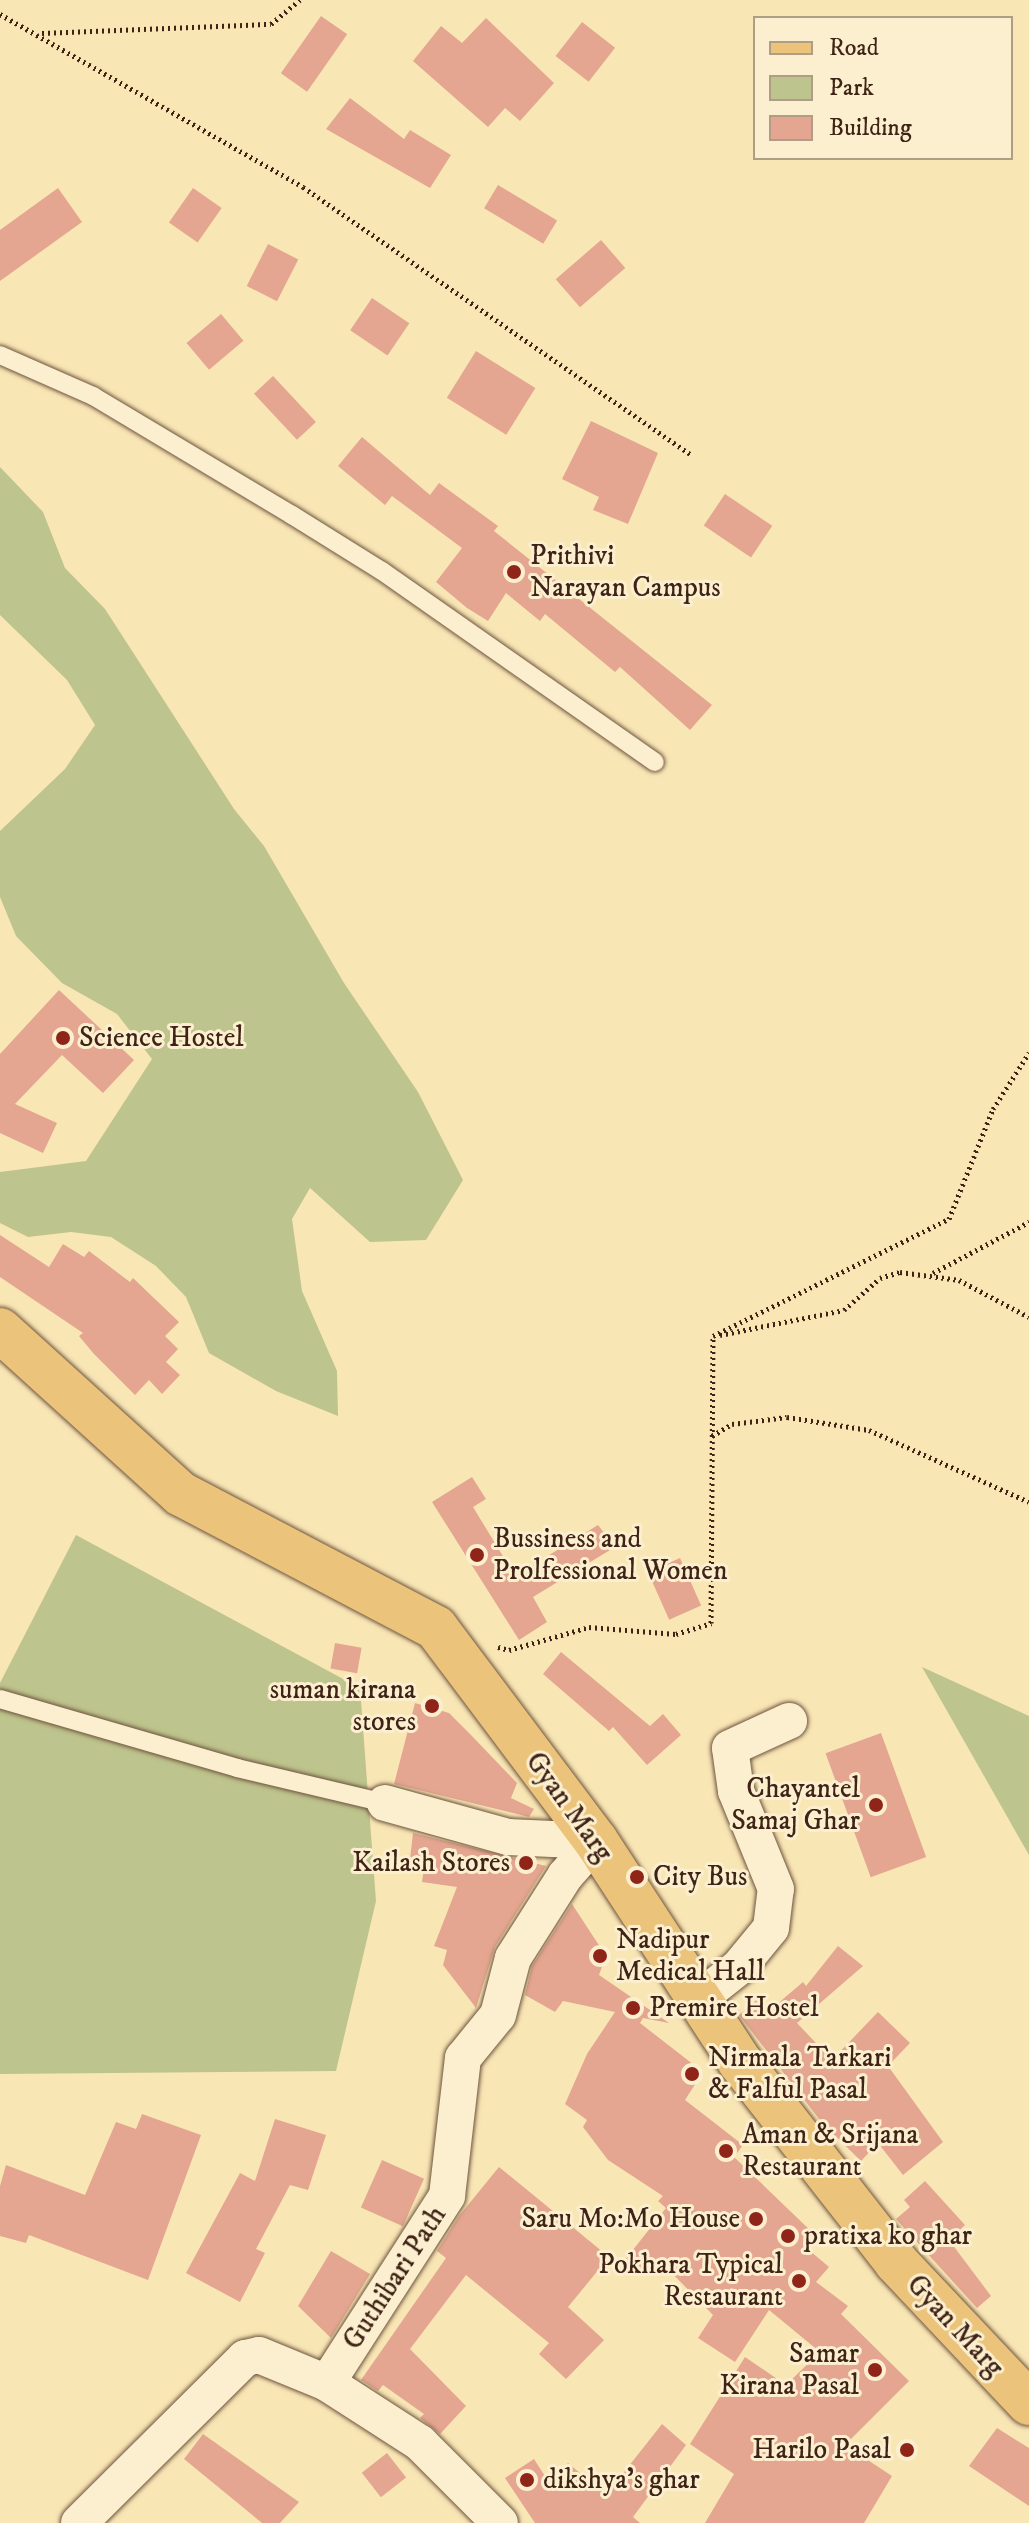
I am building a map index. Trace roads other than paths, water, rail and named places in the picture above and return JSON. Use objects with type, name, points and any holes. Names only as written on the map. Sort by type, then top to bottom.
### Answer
[{"type":"main road","name":"Gyan Marg","points":[[0,1330],[181,1494],[436,1628],[596,1841],[740,2062],[896,2262],[1029,2403]]},
{"type":"street","points":[[700,1998],[739,1967],[771,1928],[776,1889],[736,1791],[730,1748],[789,1721]]},
{"type":"street","points":[[385,1803],[508,1837],[596,1841]]},
{"type":"street","name":"Guthibari Path","points":[[327,2383],[447,2196],[463,2058],[498,2015],[513,1958],[565,1876],[596,1841]]},
{"type":"street","points":[[79,2523],[245,2358],[259,2355],[327,2383],[420,2443],[500,2523]]},
{"type":"lane","points":[[0,355],[93,396],[292,515],[382,571],[655,762]]},
{"type":"lane","points":[[0,1699],[237,1768],[385,1803]]},
{"type":"place","name":"Prithivi Narayan Campus","points":[[514,572]]},
{"type":"place","name":"Science Hostel","points":[[63,1038]]},
{"type":"place","name":"Bussiness and Prolfessional Women","points":[[477,1555]]},
{"type":"place","name":"suman kirana stores","points":[[432,1706]]},
{"type":"place","name":"Chayantel Samaj Ghar","points":[[876,1805]]},
{"type":"place","name":"Kailash Stores","points":[[526,1863]]},
{"type":"place","name":"City Bus","points":[[637,1877]]},
{"type":"place","name":"Nadipur Medical Hall","points":[[600,1956]]},
{"type":"place","name":"Premire Hostel","points":[[633,2008]]},
{"type":"place","name":"Nirmala Tarkari & Falful Pasal","points":[[692,2074]]},
{"type":"place","name":"Aman & Srijana Restaurant","points":[[726,2151]]},
{"type":"place","name":"Saru Mo:Mo House","points":[[756,2219]]},
{"type":"place","name":"pratixa ko ghar","points":[[788,2236]]},
{"type":"place","name":"Pokhara Typical Restaurant","points":[[799,2281]]},
{"type":"place","name":"Samar Kirana Pasal","points":[[875,2370]]},
{"type":"place","name":"Harilo Pasal","points":[[907,2450]]},
{"type":"place","name":"dikshya's ghar","points":[[527,2480]]}]
